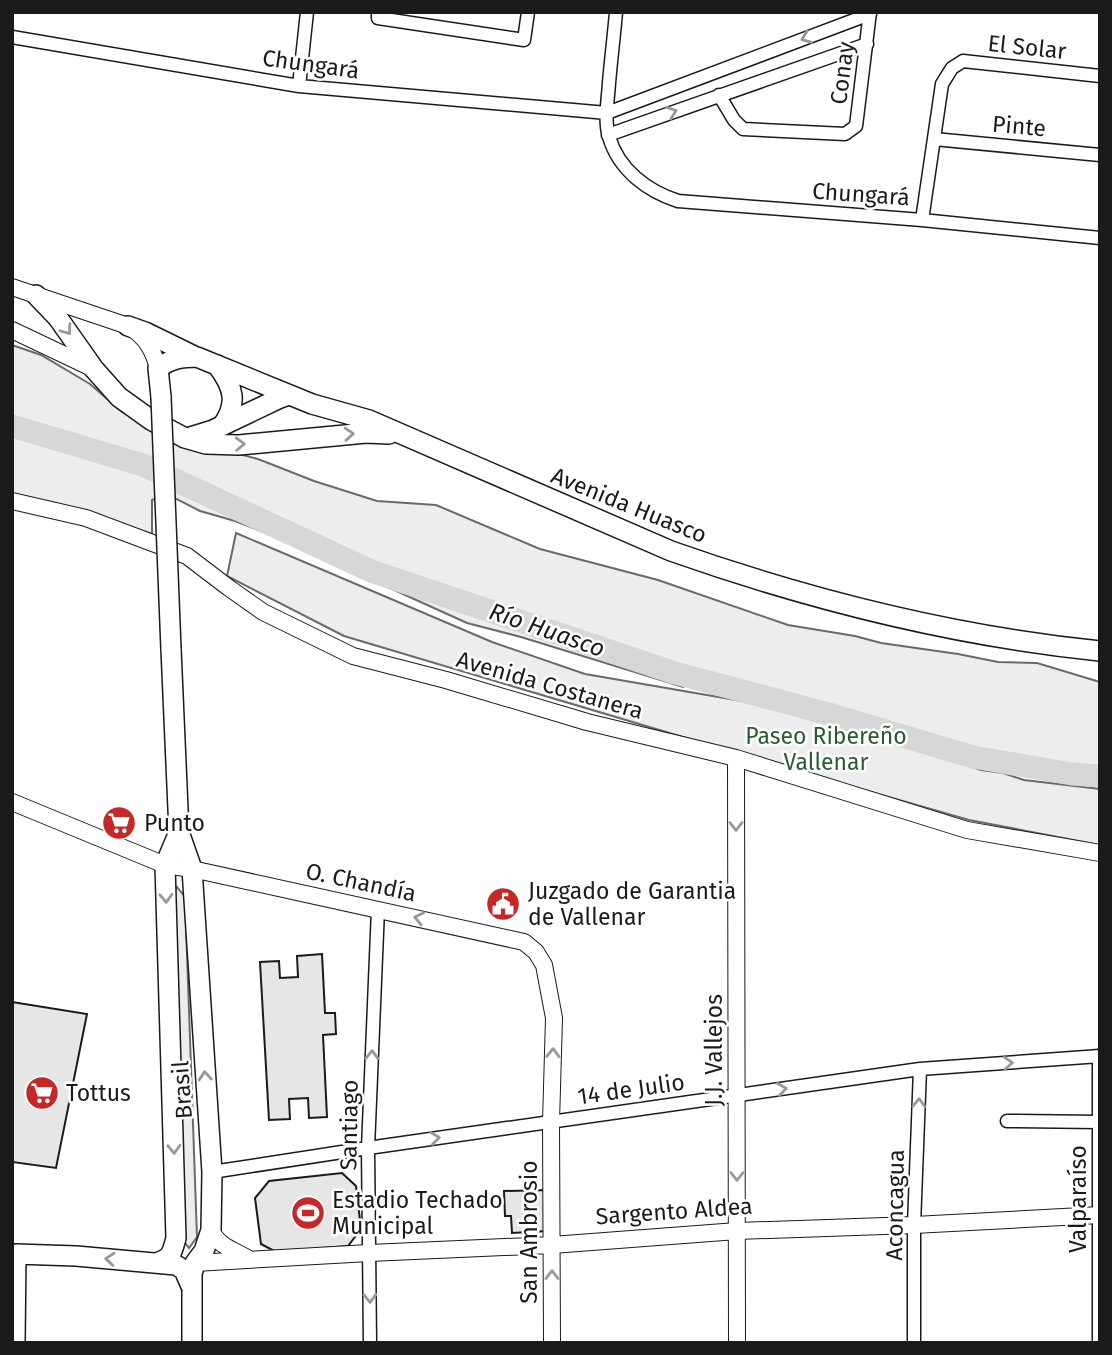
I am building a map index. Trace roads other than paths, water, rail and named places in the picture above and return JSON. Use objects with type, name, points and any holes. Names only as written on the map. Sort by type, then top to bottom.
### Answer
[{"type":"main road","points":[[12,287],[128,326],[144,338],[158,368],[170,361],[197,357]]},
{"type":"main road","points":[[36,295],[68,331],[93,369],[119,397],[168,430],[185,438],[206,444],[239,445],[366,433],[401,436]]},
{"type":"main road","name":"Avenida Huasco","points":[[128,326],[312,404],[359,416],[671,551],[769,584],[920,623],[1014,640],[1100,651]]},
{"type":"main road","points":[[12,330],[93,369]]},
{"type":"main road","points":[[217,365],[228,381],[232,396],[230,412],[222,426]]},
{"type":"main road","name":"Brasil","points":[[158,368],[178,832],[192,869],[212,1172],[211,1230],[204,1251],[195,1263],[191,1286],[192,1343]]},
{"type":"main road","points":[[185,438],[198,436],[289,395]]},
{"type":"main road","points":[[296,439],[307,434],[313,425],[315,414],[312,404]]},
{"type":"main road","name":"Avenida Costanera","points":[[12,500],[86,518],[187,556],[263,612],[353,656],[446,680],[587,722],[736,758],[967,830],[1100,853]]},
{"type":"main road","name":"J.J. Vallejos","points":[[736,758],[737,1343]]},
{"type":"main road","name":"O. Chandía","points":[[12,802],[165,865],[524,942],[536,952],[544,965],[554,1018],[551,1122]]},
{"type":"main road","name":"Brasil","points":[[176,1238],[165,865],[178,832]]},
{"type":"main road","name":"San Ambrosio","points":[[551,1122],[552,1343]]},
{"type":"main road","name":"Sargento Aldea","points":[[195,1263],[369,1252],[552,1245],[737,1231],[1099,1215]]},
{"type":"main road","points":[[211,1230],[223,1245],[251,1260]]},
{"type":"main road","points":[[176,1238],[179,1255],[183,1260],[195,1263]]},
{"type":"main road","points":[[156,1263],[166,1260],[172,1254],[176,1238]]},
{"type":"main road","points":[[15,1343],[14,1254],[76,1256],[176,1265],[184,1270],[191,1286]]},
{"type":"street","points":[[299,86],[307,12]]},
{"type":"street","points":[[378,12],[377,18],[524,40],[527,12]]},
{"type":"street","points":[[616,12],[607,113],[608,135],[867,44]]},
{"type":"street","points":[[607,113],[870,13]]},
{"type":"street","name":"Conay","points":[[719,95],[734,120],[743,129],[845,134],[856,125],[870,13]]},
{"type":"street","name":"Chungará","points":[[12,37],[299,86],[607,113]]},
{"type":"street","name":"El Solar","points":[[934,139],[942,84],[953,68],[963,61],[1100,76]]},
{"type":"street","name":"Chungará","points":[[608,135],[617,156],[632,175],[653,191],[678,201],[922,220],[1100,238]]},
{"type":"street","points":[[922,220],[934,139]]},
{"type":"street","name":"Pinte","points":[[934,139],[1100,155]]},
{"type":"street","name":"Santiago","points":[[370,1343],[368,1148],[378,909]]},
{"type":"street","name":"14 de Julio","points":[[212,1172],[920,1069],[1100,1056]]},
{"type":"street","name":"Valparaíso","points":[[1099,1343],[1100,1056]]},
{"type":"street","name":"Aconcagua","points":[[914,1343],[914,1225],[920,1069]]},
{"type":"street","points":[[1007,1121],[1099,1122]]},
{"type":"waterway","name":"Río Huasco","points":[[12,426],[143,465],[371,571],[675,673],[829,714],[973,757],[1072,774],[1100,776]]},
{"type":"place","name":"Punto","points":[[119,823]]},
{"type":"place","name":"Juzgado de Garantia de Vallenar","points":[[503,904]]},
{"type":"place","name":"Tottus","points":[[42,1093]]},
{"type":"place","name":"Estadio Techado Municipal","points":[[308,1213]]},
{"type":"park label","name":"Paseo Ribereño Vallenar","points":[[826,749]]}]
